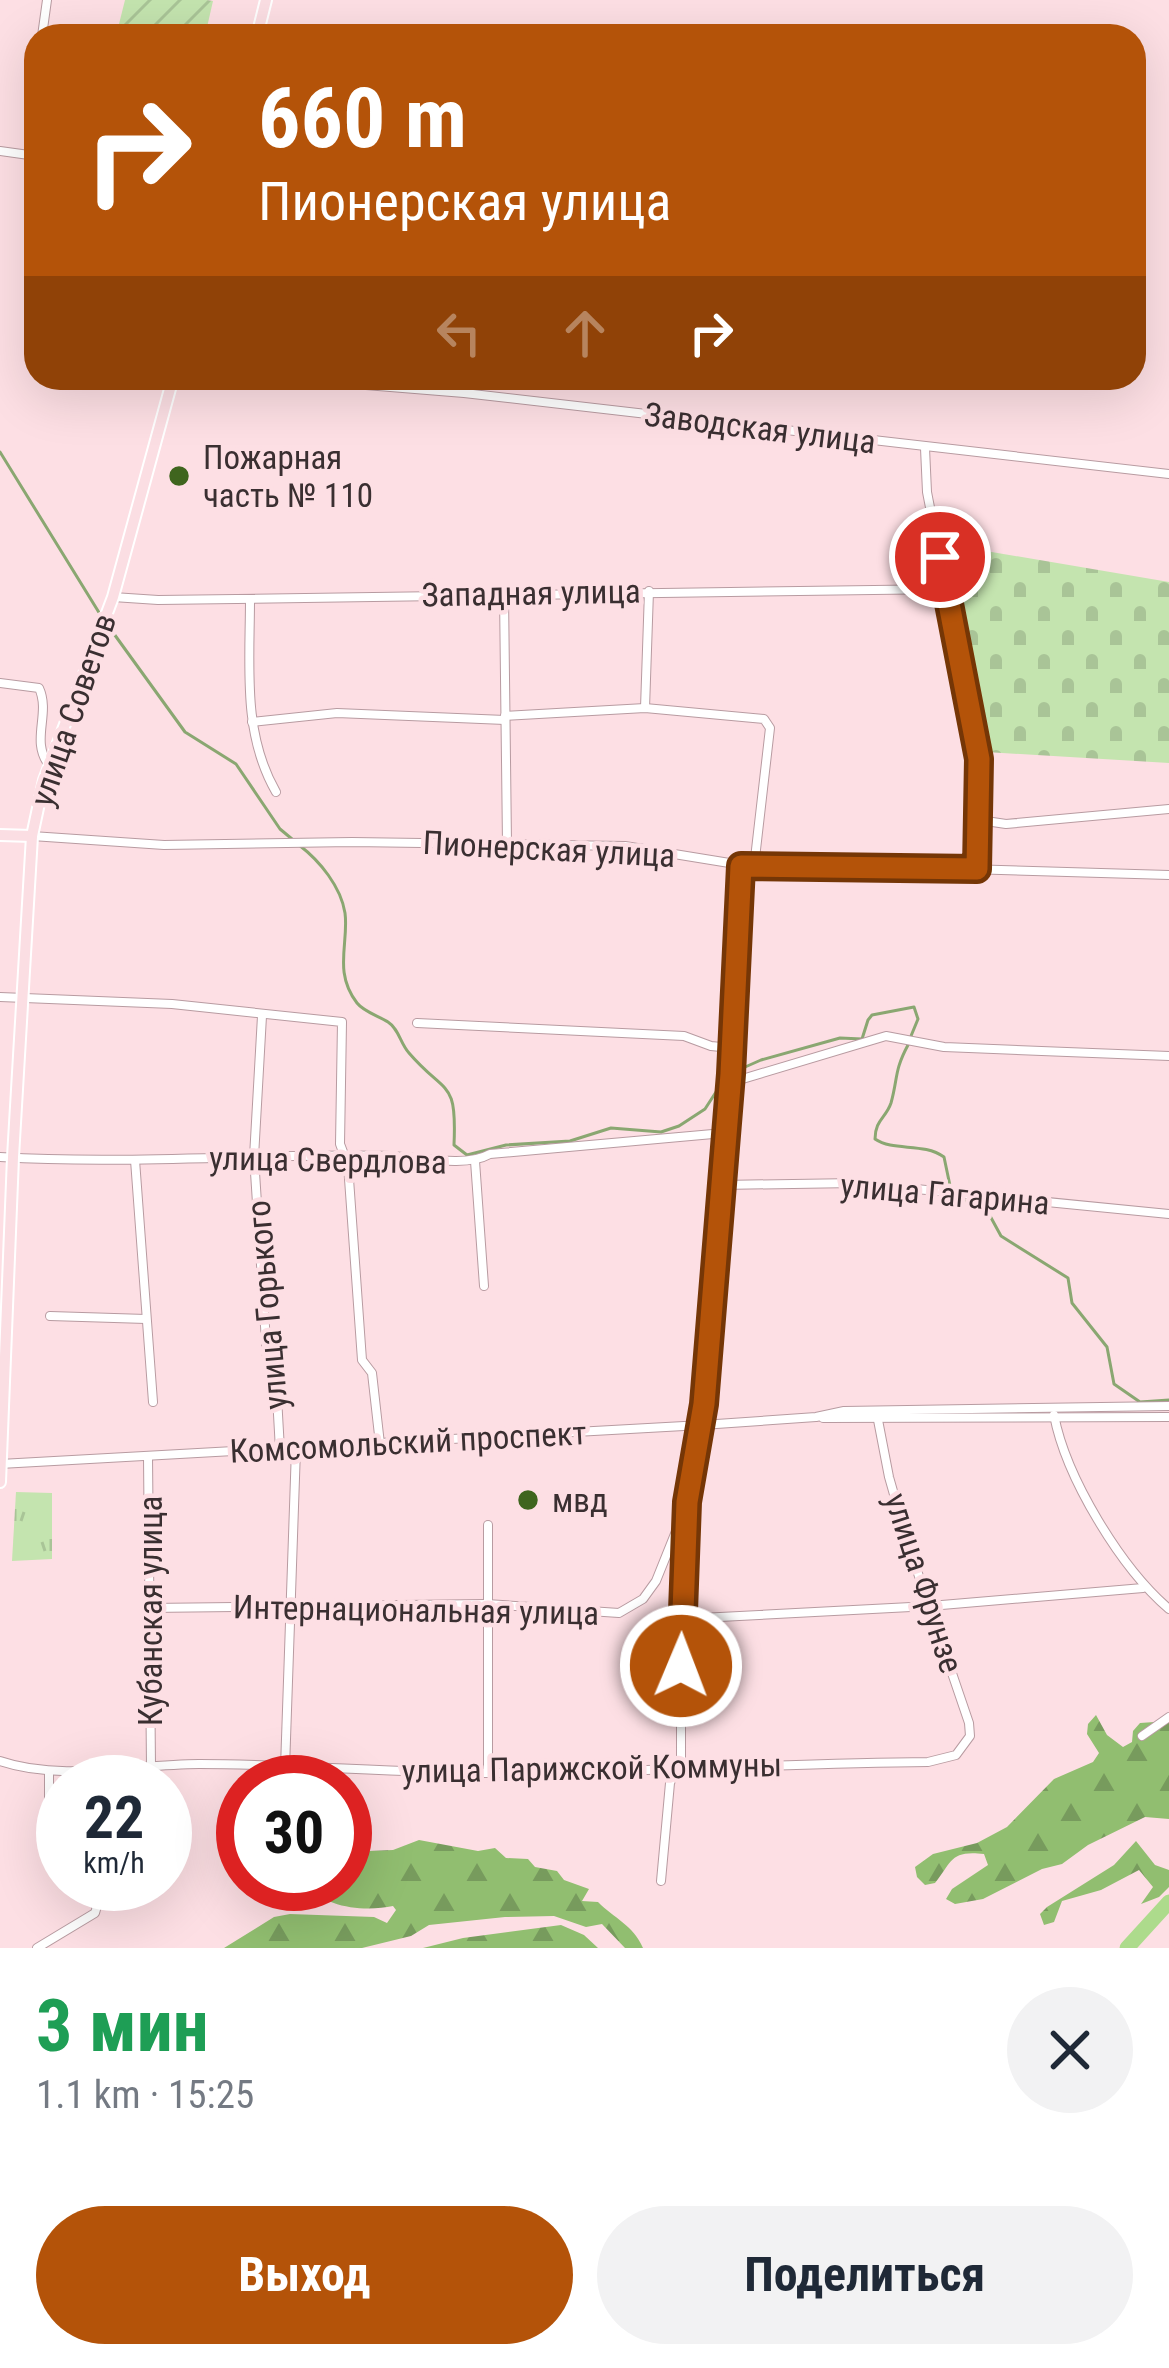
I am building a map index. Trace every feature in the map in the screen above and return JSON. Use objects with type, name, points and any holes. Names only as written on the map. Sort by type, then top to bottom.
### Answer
[{"type":"main road","name":"улица Советов","points":[[0,1482],[7,1157],[24,998],[32,836],[49,765],[113,597],[170,390]]},
{"type":"main road","name":"Пионерская улица","points":[[0,835],[32,836]]},
{"type":"street","name":"Заводская улица","points":[[427,390],[1169,474]]},
{"type":"street","points":[[925,448],[927,493],[979,759],[977,869]]},
{"type":"street","name":"Западная улица","points":[[113,597],[948,590]]},
{"type":"street","points":[[645,708],[649,591]]},
{"type":"street","points":[[504,596],[507,843]]},
{"type":"street","points":[[250,599],[252,722],[261,767],[276,792]]},
{"type":"street","points":[[0,682],[40,688],[44,698],[39,749],[49,765]]},
{"type":"street","points":[[252,722],[337,713],[505,718],[645,708],[764,718],[769,734],[754,867]]},
{"type":"street","points":[[979,820],[1006,824],[1169,809]]},
{"type":"street","name":"Пионерская улица","points":[[32,836],[164,845],[647,847],[754,867],[1169,875]]},
{"type":"street","points":[[661,1881],[670,1783],[681,1758],[687,1502],[702,1425],[741,866]]},
{"type":"street","points":[[0,997],[172,1004],[342,1022],[344,1155],[362,1360],[372,1373],[380,1444]]},
{"type":"street","name":"улица Горького","points":[[262,1016],[254,1156],[267,1357],[276,1379],[280,1450]]},
{"type":"street","points":[[417,1023],[684,1036],[731,1048]]},
{"type":"street","points":[[729,1084],[886,1036],[944,1047],[1169,1056]]},
{"type":"street","name":"улица Свердлова","points":[[7,1157],[135,1160],[344,1155],[475,1160],[490,1154],[724,1133]]},
{"type":"street","points":[[135,1160],[153,1402]]},
{"type":"street","points":[[475,1160],[484,1286]]},
{"type":"street","name":"улица Гагарина","points":[[721,1185],[855,1183],[1169,1214]]},
{"type":"street","points":[[50,1316],[146,1319]]},
{"type":"street","name":"Комсомольский проспект","points":[[0,1464],[816,1417],[878,1420],[1169,1406]]},
{"type":"street","name":"Комсомольский проспект","points":[[816,1417],[844,1411],[1169,1417]]},
{"type":"street","points":[[1054,1413],[1066,1455],[1088,1498],[1143,1588],[1169,1609]]},
{"type":"street","name":"улица Фрунзе","points":[[878,1420],[889,1477],[969,1723],[965,1745]]},
{"type":"street","name":"улица Горького","points":[[286,1755],[296,1450]]},
{"type":"street","name":"Кубанская улица","points":[[148,1456],[151,1755]]},
{"type":"street","name":"Интернациональная улица","points":[[149,1608],[487,1604],[619,1613],[632,1607],[656,1581],[687,1502]]},
{"type":"street","points":[[488,1525],[488,1773]]},
{"type":"street","points":[[681,1619],[930,1606],[1143,1588]]},
{"type":"street","points":[[1142,1736],[1169,1717]]},
{"type":"street","name":"улица Парижской Коммуны","points":[[372,1770],[488,1773],[928,1762],[956,1755],[965,1745]]},
{"type":"street","name":"улица Парижской Коммуны","points":[[0,1761],[36,1768]]},
{"type":"street","points":[[37,1948],[95,1911]]},
{"type":"green space","points":[[125,0],[213,1],[208,24],[119,24]]},
{"type":"green space","points":[[945,544],[1169,582],[1169,763],[986,752]]},
{"type":"green space","points":[[16,1492],[52,1493],[52,1559],[12,1561]]},
{"type":"green space","points":[[1096,1715],[1107,1735],[1123,1747],[1132,1742],[1140,1723],[1169,1721],[1169,1819],[1145,1817],[1088,1845],[1062,1864],[983,1899],[955,1904],[946,1899],[952,1889],[988,1865],[984,1854],[958,1856],[935,1883],[925,1885],[917,1877],[915,1867],[933,1854],[977,1843],[1007,1827],[1054,1779],[1093,1762],[1099,1753],[1087,1734]]},
{"type":"green space","points":[[419,1840],[478,1851],[495,1848],[506,1858],[528,1859],[535,1867],[557,1871],[564,1880],[589,1889],[582,1901],[598,1902],[629,1928],[643,1948],[625,1948],[602,1924],[586,1927],[554,1916],[429,1925],[411,1936],[362,1948],[224,1948],[274,1917],[290,1914],[374,1917],[387,1923],[396,1910],[393,1906],[372,1908],[372,1851],[393,1850]]},
{"type":"green space","points":[[1136,1841],[1155,1865],[1169,1870],[1169,1887],[1159,1897],[1141,1904],[1153,1887],[1139,1870],[1101,1890],[1062,1901],[1054,1922],[1044,1925],[1040,1914],[1047,1907],[1114,1865]]},
{"type":"green space","points":[[561,1925],[584,1935],[598,1948],[423,1948],[463,1938]]},
{"type":"waterway","points":[[0,452],[103,619]]},
{"type":"waterway","points":[[109,627],[185,732],[236,764],[280,829],[292,839]]},
{"type":"waterway","points":[[299,845],[328,875],[343,903],[344,969],[350,991],[360,1006],[392,1025],[409,1053],[446,1090],[453,1108],[454,1145],[467,1155],[506,1145],[570,1141],[611,1128],[661,1132],[679,1126],[705,1109],[727,1075],[761,1060],[840,1038],[862,1039],[872,1015],[914,1007],[918,1019],[911,1036]]},
{"type":"waterway","points":[[908,1045],[875,1139],[944,1157],[953,1200],[976,1202],[1001,1236],[1068,1278],[1072,1303],[1107,1347],[1114,1384],[1140,1402],[1169,1400]]},
{"type":"waterway","points":[[1127,1948],[1169,1902]]},
{"type":"place","name":"Пожарная часть № 110","points":[[179,476]]},
{"type":"place","name":"мвд","points":[[528,1500]]},
{"type":"route","points":[[681,1666],[687,1502],[704,1404],[731,1074],[741,866],[977,869],[979,759],[940,557]]}]
